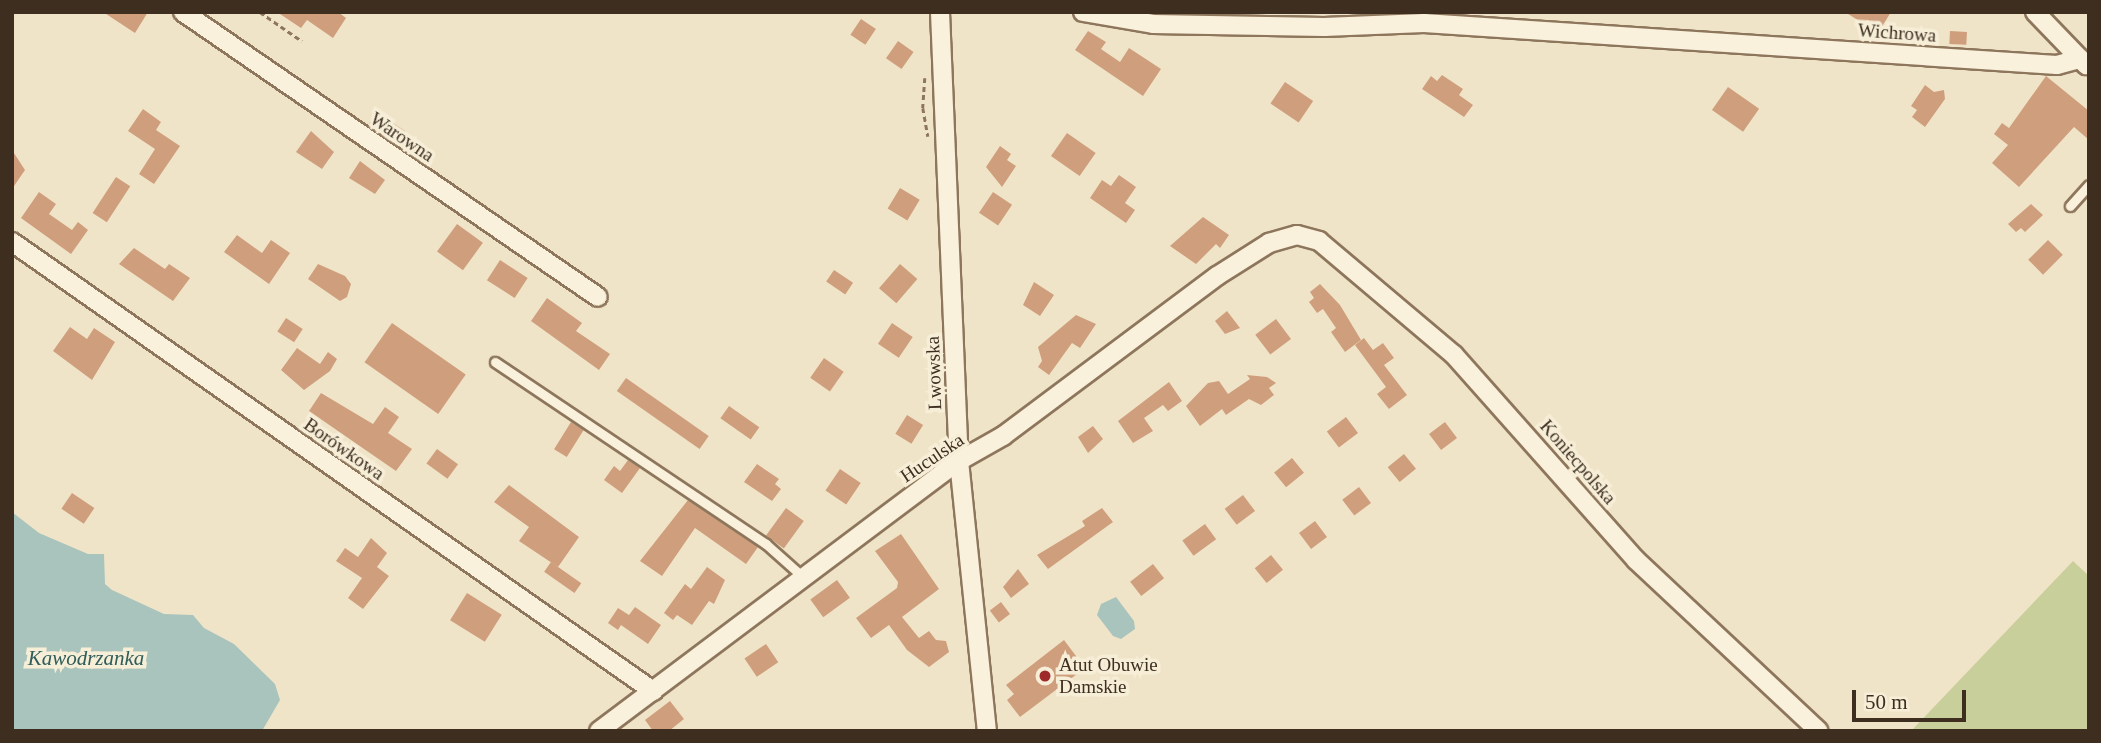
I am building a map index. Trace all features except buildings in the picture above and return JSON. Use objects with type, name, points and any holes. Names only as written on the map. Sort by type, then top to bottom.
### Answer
[{"type":"street","name":"Warowna","points":[[183,12],[598,297]]},
{"type":"street","name":"Lwowska","points":[[940,12],[959,461],[986,731]]},
{"type":"street","name":"Wichrowa","points":[[1083,12],[1153,24],[1324,27],[1424,23],[2057,65],[2084,63]]},
{"type":"street","points":[[2035,12],[2084,63]]},
{"type":"street","name":"Huculska","points":[[599,731],[959,461],[1003,436],[1217,276],[1269,243],[1297,235]]},
{"type":"street","name":"Koniecpolska","points":[[1297,235],[1319,241],[1454,355],[1636,559],[1819,731]]},
{"type":"street","name":"Borówkowa","points":[[12,242],[653,691]]},
{"type":"lane","points":[[2070,206],[2089,185]]},
{"type":"lane","points":[[495,362],[766,544],[803,577]]},
{"type":"path","points":[[260,12],[302,41]]},
{"type":"green space","points":[[2073,561],[2089,576],[2089,731],[1911,731]]},
{"type":"water","name":"Kawodrzanka","points":[[12,512],[39,533],[88,554],[104,554],[105,584],[112,590],[164,614],[193,615],[204,628],[234,644],[275,684],[280,700],[262,731],[12,731]]},
{"type":"water","points":[[1116,597],[1134,621],[1135,629],[1121,639],[1113,636],[1097,615],[1101,604]]},
{"type":"place","name":"Atut Obuwie Damskie","points":[[1045,676]]}]
